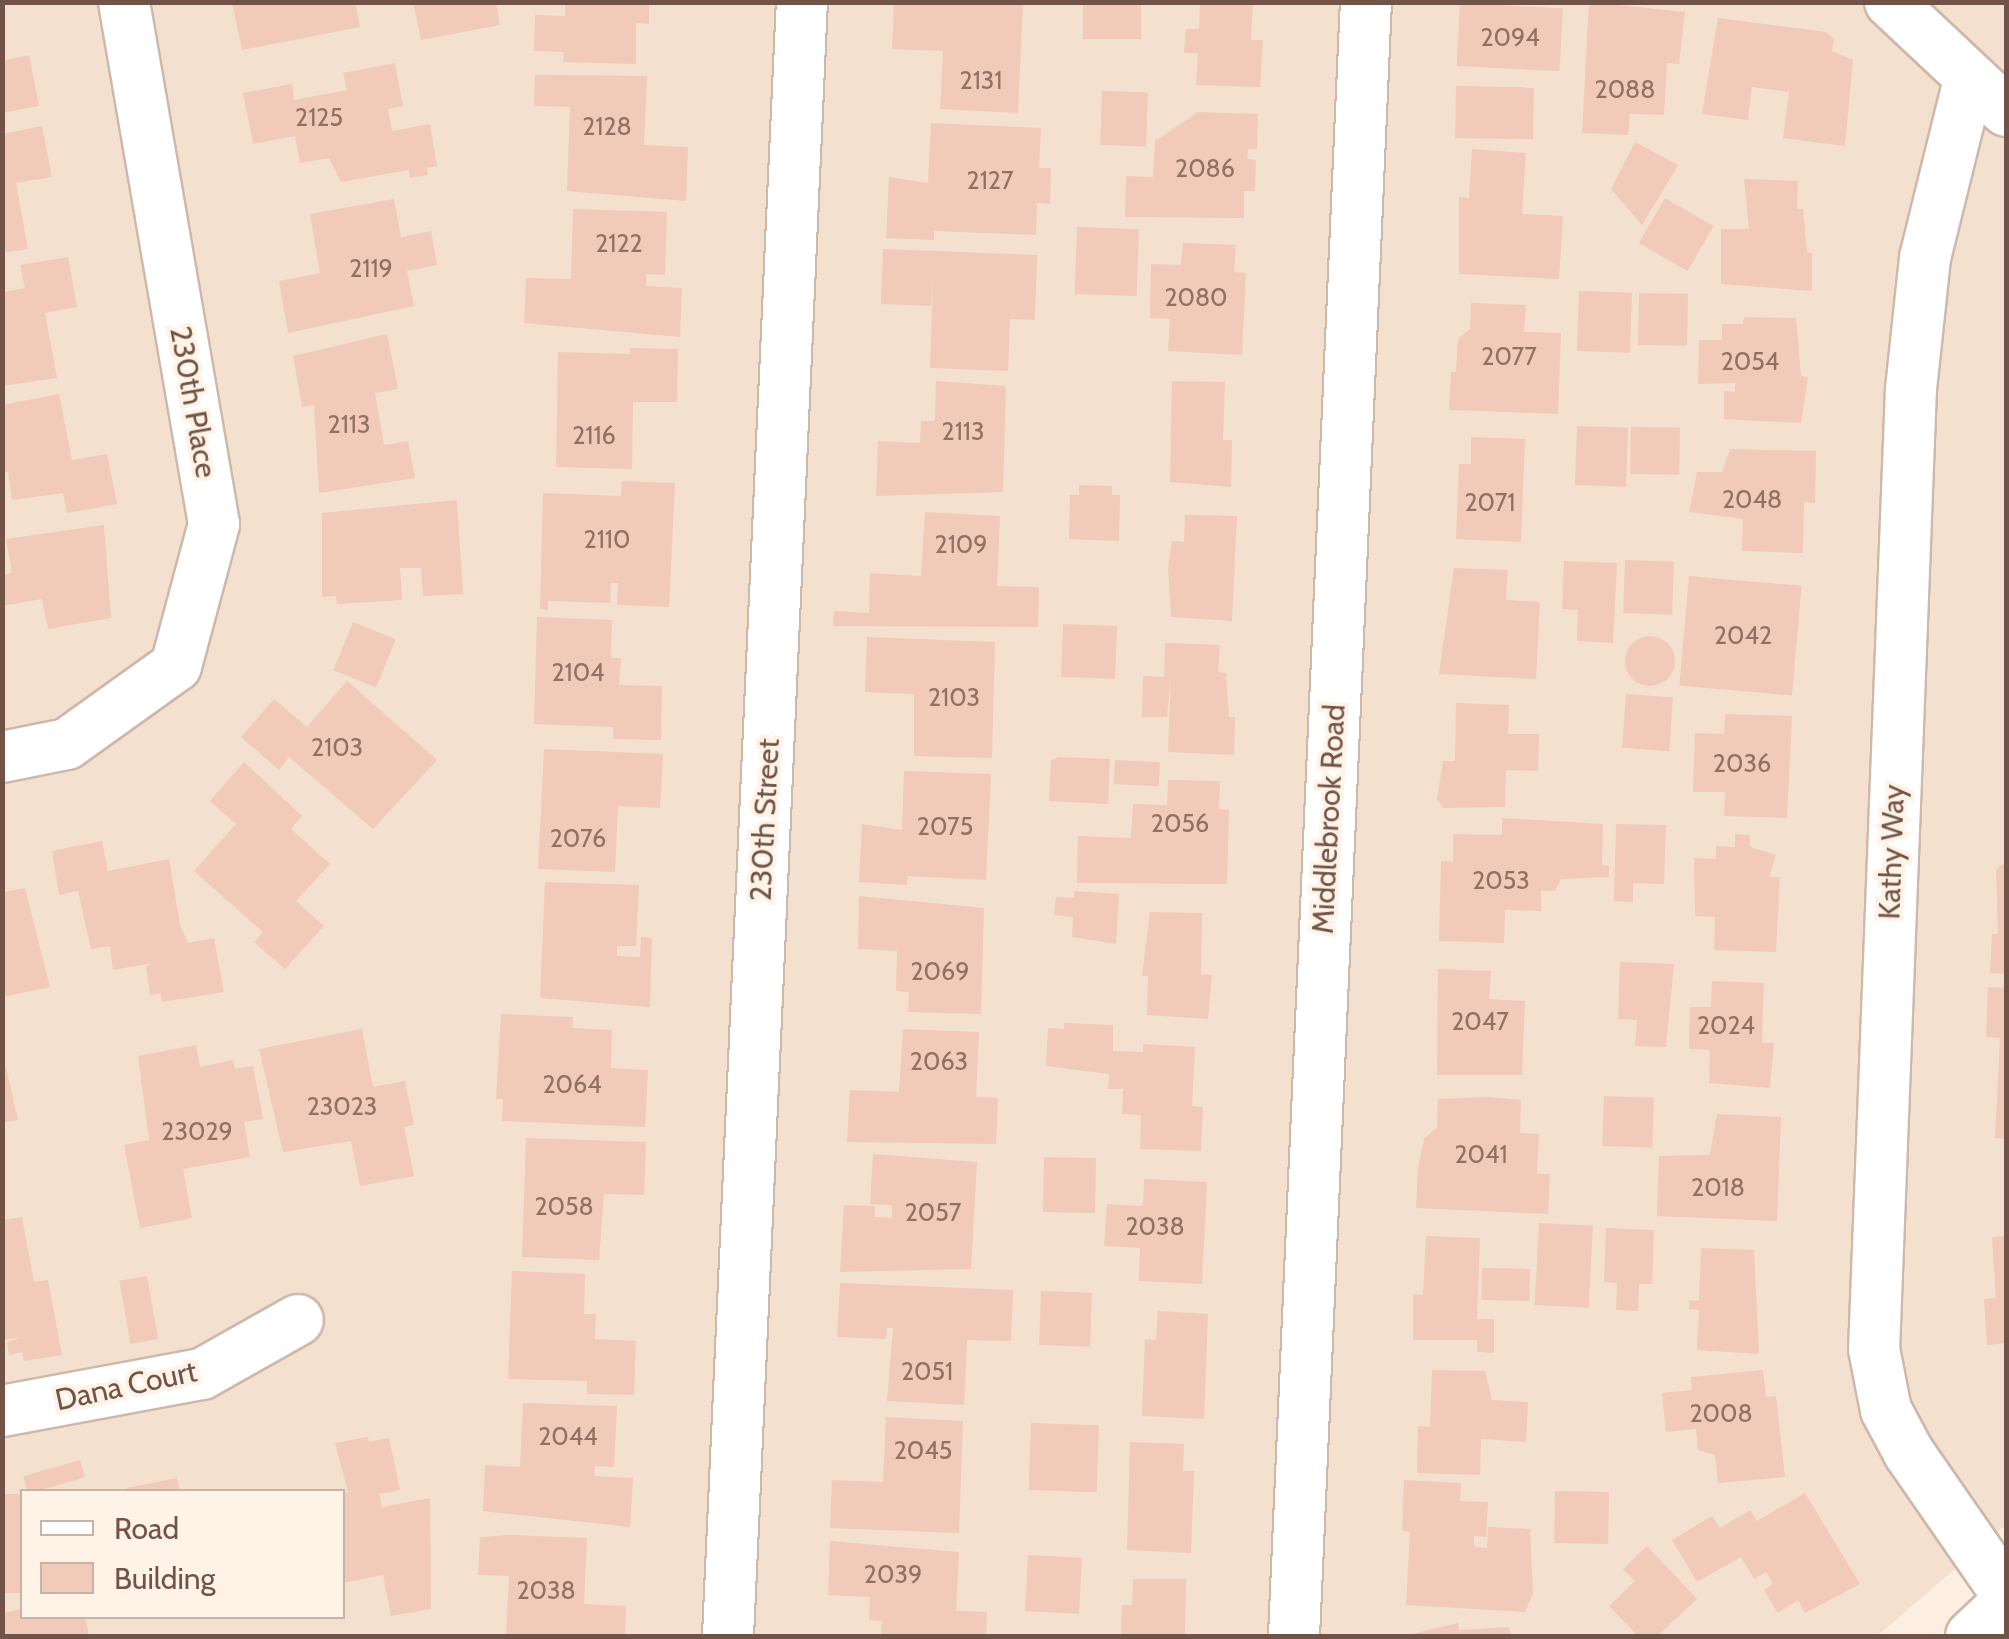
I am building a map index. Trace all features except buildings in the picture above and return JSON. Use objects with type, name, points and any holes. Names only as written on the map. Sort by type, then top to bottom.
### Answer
[{"type":"street","name":"230th Place","points":[[2,757],[67,744],[176,666],[214,524],[124,2]]},
{"type":"street","name":"230th Street","points":[[728,1636],[802,2]]},
{"type":"street","name":"Middlebrook Road","points":[[1294,1636],[1366,2]]},
{"type":"street","points":[[1890,2],[2006,111]]},
{"type":"street","name":"Kathy Way","points":[[1969,80],[1924,258],[1911,388],[1874,1349],[1886,1410],[1909,1453],[2006,1593]]},
{"type":"street","name":"Dana Court","points":[[2,1411],[202,1374],[298,1320]]},
{"type":"street","points":[[1971,1636],[2006,1603]]},
{"type":"shaded area","points":[[3,3],[2006,3],[2006,1525],[1877,1636],[3,1636]]}]
